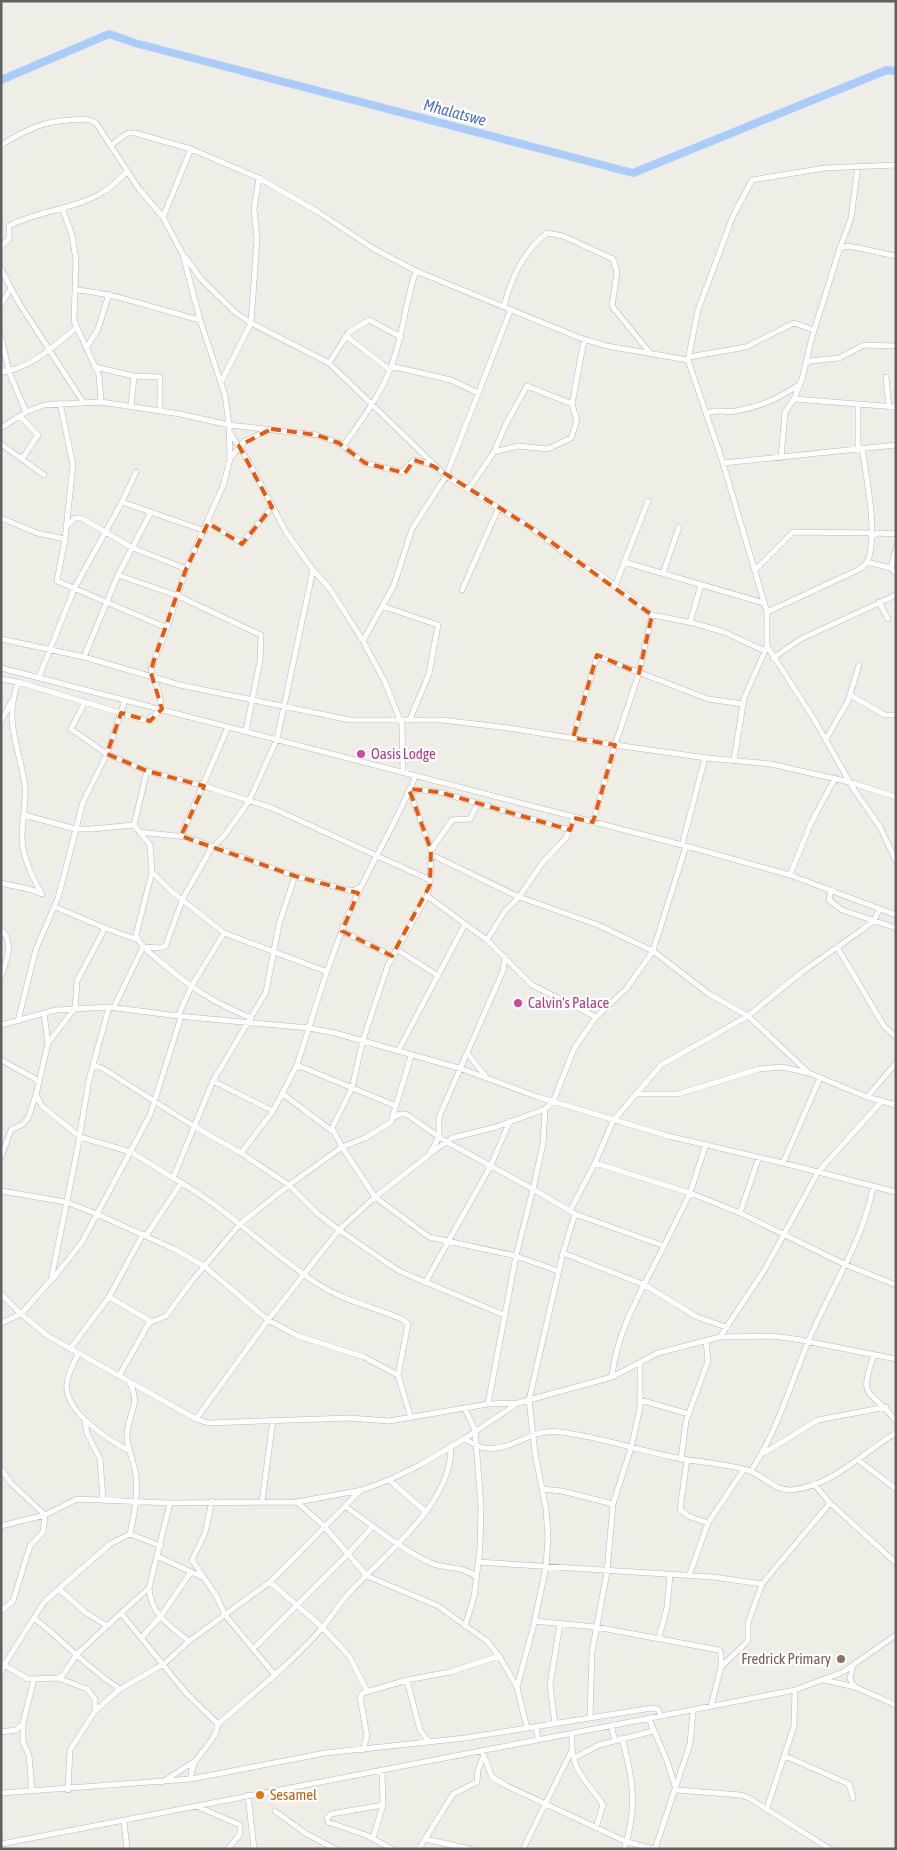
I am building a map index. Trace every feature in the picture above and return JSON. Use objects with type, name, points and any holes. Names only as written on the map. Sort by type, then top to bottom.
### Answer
[{"type":"street","points":[[1,145],[36,125],[51,121],[85,119],[96,123],[127,172],[164,217],[184,255],[200,278],[236,313],[251,323],[329,363],[416,445],[433,466],[498,510],[533,529],[571,558],[615,586],[652,615],[690,622],[724,632],[766,649],[826,739],[849,782],[880,827],[896,861]]},
{"type":"street","points":[[111,145],[128,134],[135,133],[191,149],[259,178],[318,212],[374,249],[416,271],[584,340],[607,346],[689,358],[746,347],[794,323],[814,330]]},
{"type":"street","points":[[164,217],[191,149]]},
{"type":"street","points":[[734,760],[743,704],[766,649],[767,612],[723,463],[689,358],[698,310],[734,216],[750,182],[756,178],[825,168],[896,164]]},
{"type":"street","points":[[781,458],[784,412],[794,399],[800,384],[814,330],[851,218],[858,166]]},
{"type":"street","points":[[1,246],[9,239],[9,226],[37,214],[62,208],[104,192],[127,172]]},
{"type":"street","points":[[221,382],[251,323],[257,239],[254,209],[259,178]]},
{"type":"street","points":[[62,208],[72,235],[76,290],[76,328],[87,347],[100,379],[101,402]]},
{"type":"street","points":[[504,306],[514,273],[519,265],[547,234],[563,236],[613,259],[617,273],[612,306],[650,353]]},
{"type":"street","points":[[840,248],[849,246],[896,256]]},
{"type":"street","points":[[162,709],[158,689],[152,677],[153,663],[167,628],[186,569],[223,486],[230,459],[230,432],[221,382],[200,320],[184,255]]},
{"type":"street","points":[[1,270],[48,350],[83,402]]},
{"type":"street","points":[[343,446],[373,404],[391,368],[400,337],[408,296],[416,271]]},
{"type":"street","points":[[1,305],[11,288]]},
{"type":"street","points":[[76,290],[109,294],[131,302],[200,320]]},
{"type":"street","points":[[87,347],[98,329],[109,294]]},
{"type":"street","points":[[363,641],[394,584],[412,529],[446,476],[512,309]]},
{"type":"street","points":[[329,363],[354,327],[372,319],[400,337]]},
{"type":"street","points":[[1,372],[8,372],[48,350],[76,328]]},
{"type":"street","points":[[346,336],[391,368],[451,380],[478,393]]},
{"type":"street","points":[[1,337],[8,372],[26,412]]},
{"type":"street","points":[[494,452],[518,446],[548,449],[570,439],[574,435],[577,421],[572,404],[584,340]]},
{"type":"street","points":[[806,364],[810,361],[839,358],[864,345],[896,346]]},
{"type":"street","points":[[95,367],[134,376],[160,377],[160,411]]},
{"type":"street","points":[[131,407],[134,376]]},
{"type":"street","points":[[886,378],[889,407]]},
{"type":"street","points":[[706,414],[714,410],[734,411],[767,404],[800,384]]},
{"type":"street","points":[[468,490],[494,452],[506,424],[527,386],[572,404]]},
{"type":"street","points":[[794,399],[858,406],[896,407]]},
{"type":"street","points":[[1,428],[26,412],[44,405],[101,402],[160,411],[229,425],[318,435],[343,446],[365,462],[402,472],[414,460],[433,466]]},
{"type":"street","points":[[60,403],[73,465],[65,539],[57,581],[167,628]]},
{"type":"street","points":[[767,612],[858,570],[867,562],[871,535],[870,500],[860,448],[858,406]]},
{"type":"street","points":[[20,416],[38,435],[22,460]]},
{"type":"street","points":[[230,459],[239,446],[255,435],[271,429]]},
{"type":"street","points":[[230,432],[286,532],[313,570],[330,589],[363,641],[385,682],[403,730],[403,773]]},
{"type":"street","points":[[723,463],[896,445]]},
{"type":"street","points":[[2,447],[44,475]]},
{"type":"street","points":[[39,677],[74,587],[106,532],[136,472]]},
{"type":"street","points":[[615,586],[648,501]]},
{"type":"street","points":[[122,502],[204,531]]},
{"type":"street","points":[[208,523],[242,543],[272,507]]},
{"type":"street","points":[[462,590],[498,510]]},
{"type":"street","points":[[84,657],[109,602],[118,575],[151,512]]},
{"type":"street","points":[[66,527],[75,518],[80,517],[133,548],[186,569]]},
{"type":"street","points":[[1,518],[37,533],[65,539]]},
{"type":"street","points":[[663,573],[679,527]]},
{"type":"street","points":[[755,570],[793,532],[895,535]]},
{"type":"street","points":[[891,568],[896,548]]},
{"type":"street","points":[[624,562],[764,604]]},
{"type":"street","points":[[867,562],[891,568],[896,574]]},
{"type":"street","points":[[143,947],[161,948],[166,945],[183,898],[214,846],[224,836],[249,801],[277,740],[313,570]]},
{"type":"street","points":[[118,575],[178,596],[261,635],[260,661],[246,731]]},
{"type":"street","points":[[690,622],[701,584]]},
{"type":"street","points":[[773,658],[801,638],[896,595]]},
{"type":"street","points":[[879,602],[888,619]]},
{"type":"street","points":[[382,606],[438,625],[430,674],[410,719]]},
{"type":"street","points":[[593,822],[615,745],[639,673],[652,615]]},
{"type":"street","points":[[1,639],[84,657],[152,677],[251,700],[350,720],[410,719],[498,727],[705,758],[771,764],[835,778],[896,797]]},
{"type":"street","points":[[573,738],[597,658],[602,657],[708,699],[743,704]]},
{"type":"street","points":[[826,739],[850,695],[859,665]]},
{"type":"street","points":[[1,668],[684,846],[790,876],[896,915]]},
{"type":"street","points":[[1,679],[18,682],[148,721],[162,709]]},
{"type":"street","points":[[1,722],[18,682]]},
{"type":"street","points":[[850,695],[885,715],[896,715]]},
{"type":"street","points":[[1,883],[18,888],[29,888],[42,894],[24,853],[22,835],[24,815],[23,777],[10,719],[12,699]]},
{"type":"street","points":[[18,1021],[36,949],[55,908],[83,802],[107,754],[125,700]]},
{"type":"street","points":[[85,702],[72,729],[107,754],[147,771],[204,786],[280,811],[430,880]]},
{"type":"street","points":[[181,836],[228,727]]},
{"type":"street","points":[[196,1419],[303,1274],[339,1230],[375,1197],[445,1141],[461,1134],[496,1127],[510,1120],[545,1109],[553,1102],[574,1049],[596,1017],[622,994],[653,951],[684,846],[705,758]]},
{"type":"street","points":[[147,771],[134,825],[150,846],[152,872],[136,932],[138,940],[143,947],[191,987],[213,1002],[250,1021]]},
{"type":"street","points":[[241,1153],[273,1111],[297,1065],[325,971],[361,887],[396,821],[416,777]]},
{"type":"street","points":[[790,876],[811,823],[835,778]]},
{"type":"street","points":[[412,787],[439,792],[477,805],[488,804],[570,830]]},
{"type":"street","points":[[332,1131],[352,1088],[362,1040],[392,956],[427,896],[432,852],[413,799],[412,787]]},
{"type":"street","points":[[432,852],[452,820],[470,819],[477,805]]},
{"type":"street","points":[[24,815],[75,828],[92,829],[134,825]]},
{"type":"street","points":[[487,940],[505,911],[519,897],[543,862],[566,838],[574,818]]},
{"type":"street","points":[[139,832],[181,836],[295,876],[352,892],[361,887]]},
{"type":"street","points":[[432,852],[519,897],[598,925],[653,951],[714,998],[748,1016],[809,1073]]},
{"type":"street","points":[[152,872],[171,891],[183,898],[224,932],[325,971]]},
{"type":"street","points":[[173,1178],[213,1081],[266,992],[279,924],[295,876]]},
{"type":"street","points":[[831,890],[828,897],[833,904],[872,921],[896,928]]},
{"type":"street","points":[[427,896],[487,940],[532,984],[596,1017]]},
{"type":"street","points":[[55,908],[138,940]]},
{"type":"street","points":[[518,1687],[546,1567],[548,1536],[532,1433],[529,1400],[572,1213],[613,1120],[666,1062],[748,1016],[802,972],[872,921],[880,909]]},
{"type":"street","points":[[398,1052],[465,924]]},
{"type":"street","points":[[48,1043],[75,1008],[79,977],[105,928]]},
{"type":"street","points":[[1,930],[8,940],[1,977]]},
{"type":"street","points":[[342,931],[392,956]]},
{"type":"street","points":[[1,1323],[21,1314],[82,1242],[131,1152],[156,1100],[180,1017],[191,987],[224,932]]},
{"type":"street","points":[[51,1280],[93,1066],[112,1007],[143,947]]},
{"type":"street","points":[[837,947],[884,1026],[896,1037]]},
{"type":"street","points":[[396,949],[437,976]]},
{"type":"street","points":[[429,1155],[439,1137],[439,1118],[503,972],[505,957]]},
{"type":"street","points":[[1,1025],[44,1013],[75,1008],[112,1007],[180,1017],[250,1021],[309,1028],[362,1040],[411,1056],[462,1068],[553,1102],[668,1136],[896,1192]]},
{"type":"street","points":[[1,1157],[11,1130],[23,1124],[31,1111],[36,1095],[48,1043],[44,1013]]},
{"type":"street","points":[[467,1053],[488,1078]]},
{"type":"street","points":[[119,1376],[149,1323],[166,1316],[204,1266],[240,1224],[288,1185],[342,1147],[388,1126],[394,1117],[411,1056]]},
{"type":"street","points":[[1,1060],[40,1081]]},
{"type":"street","points":[[867,1097],[896,1063]]},
{"type":"street","points":[[297,1065],[396,1106]]},
{"type":"street","points":[[93,1066],[102,1068],[156,1100],[195,1127],[241,1153],[288,1185],[318,1214],[339,1230],[399,1271],[504,1315]]},
{"type":"street","points":[[635,1094],[678,1094],[772,1067],[809,1073],[867,1097],[896,1105]]},
{"type":"street","points":[[783,1163],[820,1078]]},
{"type":"street","points":[[213,1081],[273,1111]]},
{"type":"street","points":[[283,1094],[332,1131],[375,1197],[428,1237],[516,1256],[558,1271]]},
{"type":"street","points":[[36,1095],[42,1106],[80,1137],[131,1152],[181,1182],[240,1224],[303,1274],[339,1296],[384,1311],[402,1319],[408,1324],[398,1375],[411,1418]]},
{"type":"street","points":[[720,1337],[755,1286],[818,1172],[882,1101]]},
{"type":"street","points":[[31,1111],[42,1106]]},
{"type":"street","points":[[488,1404],[516,1256],[543,1144],[545,1109]]},
{"type":"street","points":[[394,1117],[406,1114],[445,1141],[572,1213],[664,1246]]},
{"type":"street","points":[[426,1283],[490,1167],[510,1120]]},
{"type":"street","points":[[612,1377],[613,1365],[624,1333],[690,1193],[706,1144]]},
{"type":"street","points":[[740,1213],[759,1157]]},
{"type":"street","points":[[595,1163],[690,1193],[740,1213],[844,1264],[896,1285]]},
{"type":"street","points":[[70,1349],[110,1297],[144,1235],[181,1182]]},
{"type":"street","points":[[751,1471],[763,1454],[778,1422],[809,1341],[865,1222],[873,1187]]},
{"type":"street","points":[[1,1191],[66,1202],[174,1248],[204,1266],[268,1320],[307,1341],[340,1348],[364,1357],[398,1375]]},
{"type":"street","points":[[563,1253],[645,1285],[698,1317],[726,1327]]},
{"type":"street","points":[[1,1294],[21,1314],[48,1336],[196,1419],[216,1424],[349,1418],[389,1421],[488,1404],[518,1403],[612,1377],[658,1354],[720,1337],[772,1336],[809,1341],[896,1359]]},
{"type":"street","points":[[110,1297],[152,1322]]},
{"type":"street","points":[[681,1459],[689,1414],[708,1361],[706,1340]]},
{"type":"street","points":[[78,1354],[69,1374],[67,1391],[85,1422],[87,1433],[100,1459],[103,1499]]},
{"type":"street","points":[[874,1355],[865,1386],[870,1394],[886,1407],[896,1421]]},
{"type":"street","points":[[590,1718],[590,1666],[607,1572],[613,1504],[631,1448],[640,1400],[640,1363]]},
{"type":"street","points":[[130,1382],[136,1400],[128,1428],[130,1451],[136,1476],[137,1501],[130,1534]]},
{"type":"street","points":[[640,1400],[689,1414]]},
{"type":"street","points":[[1,1526],[45,1515],[77,1499],[170,1502],[297,1502],[362,1490],[389,1480],[464,1440],[475,1430],[518,1403]]},
{"type":"street","points":[[763,1454],[818,1420],[886,1407]]},
{"type":"street","points":[[465,1409],[475,1430],[474,1444],[481,1506],[474,1597],[465,1626]]},
{"type":"street","points":[[262,1502],[273,1420]]},
{"type":"street","points":[[85,1422],[130,1451]]},
{"type":"street","points":[[464,1440],[483,1448],[503,1447],[532,1433],[561,1432],[681,1459],[744,1469],[751,1471],[781,1489],[790,1490],[814,1484],[836,1474],[896,1432]]},
{"type":"street","points":[[161,1783],[195,1760],[208,1745],[218,1724],[275,1675],[323,1628],[337,1607],[398,1544],[425,1511],[448,1472],[451,1447]]},
{"type":"street","points":[[687,1460],[680,1509],[688,1516],[708,1523]]},
{"type":"street","points":[[858,1460],[896,1489]]},
{"type":"street","points":[[1,1469],[11,1482],[45,1515]]},
{"type":"street","points":[[689,1576],[708,1523],[744,1469]]},
{"type":"street","points":[[389,1480],[425,1511]]},
{"type":"street","points":[[814,1484],[830,1504],[896,1563]]},
{"type":"street","points":[[68,1790],[70,1750],[95,1711],[120,1689],[164,1664],[189,1641],[270,1582],[362,1490]]},
{"type":"street","points":[[542,1490],[578,1495],[613,1504]]},
{"type":"street","points":[[212,1501],[205,1533],[192,1559],[225,1615],[275,1675]]},
{"type":"street","points":[[170,1502],[161,1546],[149,1588],[151,1602],[160,1617],[189,1641]]},
{"type":"street","points":[[297,1502],[324,1526],[366,1576],[438,1606],[487,1641],[500,1656],[518,1687],[527,1728]]},
{"type":"street","points":[[722,1668],[748,1640],[748,1623],[762,1584],[830,1504]]},
{"type":"street","points":[[346,1507],[398,1544],[431,1563],[448,1569],[468,1571],[475,1576]]},
{"type":"street","points":[[1,1611],[13,1601],[30,1546],[43,1532],[45,1515]]},
{"type":"street","points":[[253,1649],[374,1526]]},
{"type":"street","points":[[1,1673],[3,1664],[35,1619],[44,1602],[60,1590],[110,1544],[130,1534],[161,1546]]},
{"type":"street","points":[[158,1556],[203,1577]]},
{"type":"street","points":[[478,1562],[607,1572],[713,1577],[762,1584]]},
{"type":"street","points":[[142,1637],[160,1617],[191,1572]]},
{"type":"street","points":[[660,1637],[667,1607],[670,1576]]},
{"type":"street","points":[[270,1582],[323,1628],[349,1656],[367,1691]]},
{"type":"street","points":[[58,1678],[63,1675],[76,1654],[149,1588]]},
{"type":"street","points":[[60,1590],[85,1612],[107,1626]]},
{"type":"street","points":[[121,1613],[186,1693],[218,1724]]},
{"type":"street","points":[[35,1619],[101,1677],[120,1689]]},
{"type":"street","points":[[534,1621],[596,1627],[660,1637],[719,1650],[722,1668],[711,1706]]},
{"type":"street","points":[[555,1724],[550,1685],[560,1624]]},
{"type":"street","points":[[1,1844],[193,1805],[382,1771],[795,1690],[824,1680],[853,1665],[896,1635]]},
{"type":"street","points":[[363,1750],[367,1736],[360,1697],[367,1691],[407,1680],[450,1672],[500,1656]]},
{"type":"street","points":[[3,1664],[28,1679],[58,1678],[90,1691],[95,1701],[95,1711]]},
{"type":"street","points":[[853,1665],[850,1679],[855,1687]]},
{"type":"street","points":[[32,1792],[29,1755],[23,1742],[23,1723],[34,1680]]},
{"type":"street","points":[[407,1680],[420,1730],[429,1742]]},
{"type":"street","points":[[824,1680],[855,1687],[896,1705]]},
{"type":"street","points":[[767,1808],[794,1726],[795,1690]]},
{"type":"street","points":[[1,1793],[161,1783],[325,1753],[465,1738],[652,1708],[658,1709],[661,1716]]},
{"type":"street","points":[[482,1751],[483,1758],[492,1777],[504,1785],[627,1842],[654,1849],[676,1790],[690,1744],[693,1710]]},
{"type":"street","points":[[603,1716],[605,1727]]},
{"type":"street","points":[[649,1719],[667,1761],[676,1790]]},
{"type":"street","points":[[1,1732],[16,1730],[23,1723]]},
{"type":"street","points":[[536,1726],[538,1740]]},
{"type":"street","points":[[611,1726],[615,1740]]},
{"type":"street","points":[[574,1758],[599,1745],[653,1731]]},
{"type":"street","points":[[572,1734],[572,1750],[582,1779],[603,1805],[596,1828]]},
{"type":"street","points":[[622,1738],[629,1765],[634,1805],[624,1849]]},
{"type":"street","points":[[523,1849],[572,1750]]},
{"type":"street","points":[[785,1756],[849,1784],[853,1798]]},
{"type":"street","points":[[419,1849],[453,1794],[477,1782],[478,1770],[483,1758]]},
{"type":"street","points":[[191,1779],[191,1769],[195,1760]]},
{"type":"street","points":[[373,1838],[383,1805],[382,1771]]},
{"type":"street","points":[[676,1790],[741,1795],[767,1808],[830,1849]]},
{"type":"street","points":[[248,1796],[254,1849]]},
{"type":"street","points":[[193,1805],[240,1825],[240,1834],[228,1849]]},
{"type":"street","points":[[383,1805],[331,1814],[326,1818],[328,1822],[373,1838],[392,1849]]},
{"type":"street","points":[[275,1811],[305,1833],[335,1849]]},
{"type":"street","points":[[124,1820],[127,1849]]},
{"type":"street","points":[[425,1840],[470,1849]]},
{"type":"highlighted area","points":[[271,429],[317,435],[339,443],[365,463],[405,473],[414,460],[433,466],[533,529],[652,615],[639,673],[597,655],[573,738],[615,745],[593,822],[574,818],[570,830],[439,792],[409,789],[431,850],[430,885],[392,956],[342,931],[358,893],[295,876],[181,836],[204,786],[147,771],[107,754],[121,713],[150,721],[162,709],[151,673],[153,663],[186,569],[208,523],[242,544],[272,507],[239,446]]},
{"type":"waterway","name":"Mhalatswe","points":[[1,80],[109,34],[135,43],[633,173],[887,70],[896,71]]},
{"type":"place","name":"Oasis Lodge","points":[[361,754]]},
{"type":"place","name":"Calvin's Palace","points":[[518,1003]]},
{"type":"place","name":"Fredrick Primary","points":[[841,1659]]},
{"type":"place","name":"Sesamel","points":[[260,1795]]}]
